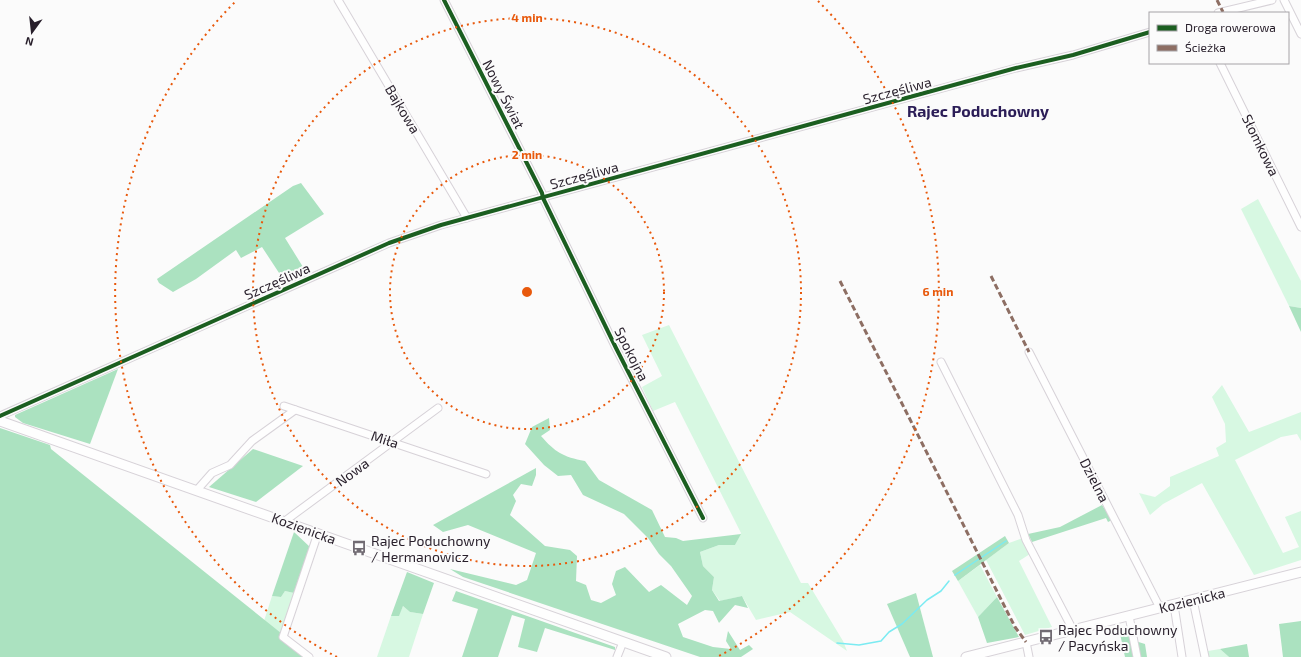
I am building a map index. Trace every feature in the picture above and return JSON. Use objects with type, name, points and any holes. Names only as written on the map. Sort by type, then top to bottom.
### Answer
[{"type":"main road","name":"Kozienicka","points":[[1,415],[33,433],[666,657]]},
{"type":"main road","name":"Kozienicka","points":[[966,657],[1301,572]]},
{"type":"street","name":"Bajkowa","points":[[338,0],[467,218]]},
{"type":"street","name":"Nowy Świat","points":[[444,0],[542,193],[543,198]]},
{"type":"street","points":[[1222,12],[1272,0]]},
{"type":"street","points":[[1284,0],[1301,34]]},
{"type":"street","name":"Szczęśliwa","points":[[1,415],[389,243],[467,218],[1016,68],[1073,55],[1149,32]]},
{"type":"street","name":"Słomkowa","points":[[1220,64],[1301,227]]},
{"type":"street","name":"Spokojna","points":[[543,198],[616,348],[703,518]]},
{"type":"street","name":"Dzielna","points":[[1029,352],[1160,608]]},
{"type":"street","points":[[940,362],[1018,515],[1026,540],[1073,630]]},
{"type":"street","name":"Miła","points":[[284,406],[486,474]]},
{"type":"street","name":"Nowa","points":[[285,521],[438,408]]},
{"type":"street","points":[[197,490],[212,473],[230,465],[252,441],[295,410]]},
{"type":"street","points":[[309,657],[283,637],[318,533]]},
{"type":"street","points":[[1193,600],[1205,657]]},
{"type":"street","points":[[1174,605],[1182,657]]},
{"type":"street","points":[[1129,616],[1137,657]]},
{"type":"street","points":[[617,657],[623,642]]},
{"type":"street","points":[[1026,642],[1029,657]]},
{"type":"green space","points":[[301,183],[324,214],[285,238],[303,267],[283,279],[262,247],[241,258],[236,250],[196,279],[173,292],[159,283],[157,279],[293,186]]},
{"type":"green space","points":[[1258,199],[1301,281],[1301,308],[1289,306],[1241,209]]},
{"type":"green space","points":[[1289,306],[1301,308],[1301,332]]},
{"type":"green space","points":[[669,325],[801,583],[808,583],[843,641],[847,651],[790,612],[756,620],[742,596],[720,601],[712,590],[714,577],[703,566],[700,552],[719,545],[735,545],[741,533],[675,402],[653,411],[642,387],[662,376],[642,335]]},
{"type":"green space","points":[[118,369],[90,444],[23,423],[15,417],[15,415]]},
{"type":"green space","points":[[1222,385],[1249,432],[1301,412],[1301,441],[1297,434],[1281,437],[1235,460],[1283,553],[1299,547],[1285,517],[1301,511],[1301,560],[1254,575],[1202,483],[1163,504],[1150,515],[1139,493],[1155,497],[1170,486],[1170,477],[1219,456],[1216,448],[1226,442],[1225,424],[1212,397]]},
{"type":"green space","points":[[549,418],[550,430],[541,436],[546,442],[565,456],[585,461],[599,480],[652,510],[665,537],[676,538],[683,541],[741,534],[735,545],[719,545],[700,552],[703,566],[714,577],[712,590],[719,601],[742,596],[748,608],[735,605],[719,623],[713,611],[705,610],[678,624],[683,637],[713,647],[731,649],[726,641],[728,631],[740,650],[749,645],[753,649],[741,657],[700,657],[463,577],[450,569],[516,585],[527,580],[536,553],[468,525],[443,532],[433,525],[536,468],[536,475],[532,486],[521,484],[513,495],[516,501],[510,515],[545,546],[570,550],[577,556],[576,581],[586,585],[591,600],[601,603],[616,595],[612,584],[616,571],[625,567],[649,592],[661,585],[687,605],[692,596],[671,566],[659,554],[648,538],[624,514],[583,495],[571,475],[558,476],[544,465],[525,444],[532,427]]},
{"type":"green space","points":[[0,428],[50,445],[51,449],[311,657],[0,657]]},
{"type":"green space","points":[[253,449],[303,466],[256,502],[209,487]]},
{"type":"green space","points":[[1102,505],[1112,520],[1108,522],[1106,518],[1032,542],[1028,534],[1060,527]]},
{"type":"green space","points":[[294,532],[311,548],[294,593],[285,591],[281,597],[272,596]]},
{"type":"green space","points":[[1005,536],[1009,543],[958,581],[952,571]]},
{"type":"green space","points":[[1023,538],[1030,554],[1019,561],[1052,627],[1025,635],[986,560],[1009,543]]},
{"type":"green space","points":[[980,565],[997,597],[978,617],[958,581]]},
{"type":"green space","points":[[407,572],[434,583],[423,614],[410,612],[403,606],[399,616],[391,616]]},
{"type":"green space","points":[[285,591],[294,593],[285,636],[264,621],[272,596],[281,597]]},
{"type":"green space","points":[[456,591],[615,647],[615,650],[545,628],[537,652],[518,647],[525,619],[512,615],[498,657],[462,657],[478,609],[452,601]]},
{"type":"green space","points":[[916,593],[933,657],[910,657],[887,604]]},
{"type":"green space","points":[[997,597],[1019,637],[987,643],[978,617]]},
{"type":"green space","points":[[403,606],[410,612],[423,614],[409,657],[377,657],[391,616],[399,615]]},
{"type":"green space","points":[[1301,621],[1301,657],[1283,657],[1279,624]]},
{"type":"green space","points":[[1119,629],[1128,629],[1132,640],[1145,644],[1147,657],[1125,657]]},
{"type":"green space","points":[[1247,644],[1249,657],[1229,657],[1220,649]]},
{"type":"green space","points":[[1220,649],[1229,657],[1207,657],[1208,651]]},
{"type":"waterway","points":[[955,575],[1006,541]]},
{"type":"waterway","points":[[837,643],[859,645],[881,641],[889,632],[902,624],[927,600],[941,591],[949,581]]},
{"type":"marked path","points":[[1217,0],[1223,12]]},
{"type":"marked path","points":[[991,276],[1029,352]]},
{"type":"marked path","points":[[840,281],[1015,627],[1026,642]]},
{"type":"cycle path","points":[[444,0],[542,193],[543,198],[616,348],[703,518]]},
{"type":"cycle path","points":[[0,416],[389,243],[441,225],[1016,68],[1073,55],[1149,32]]},
{"type":"place","name":"Rajec Poduchowny / Hermanowicz","points":[[359,548]]},
{"type":"place","name":"Rajec Poduchowny / Pacyńska","points":[[1046,637]]},
{"type":"district","name":"Rajec Poduchowny","points":[[978,110]]}]
